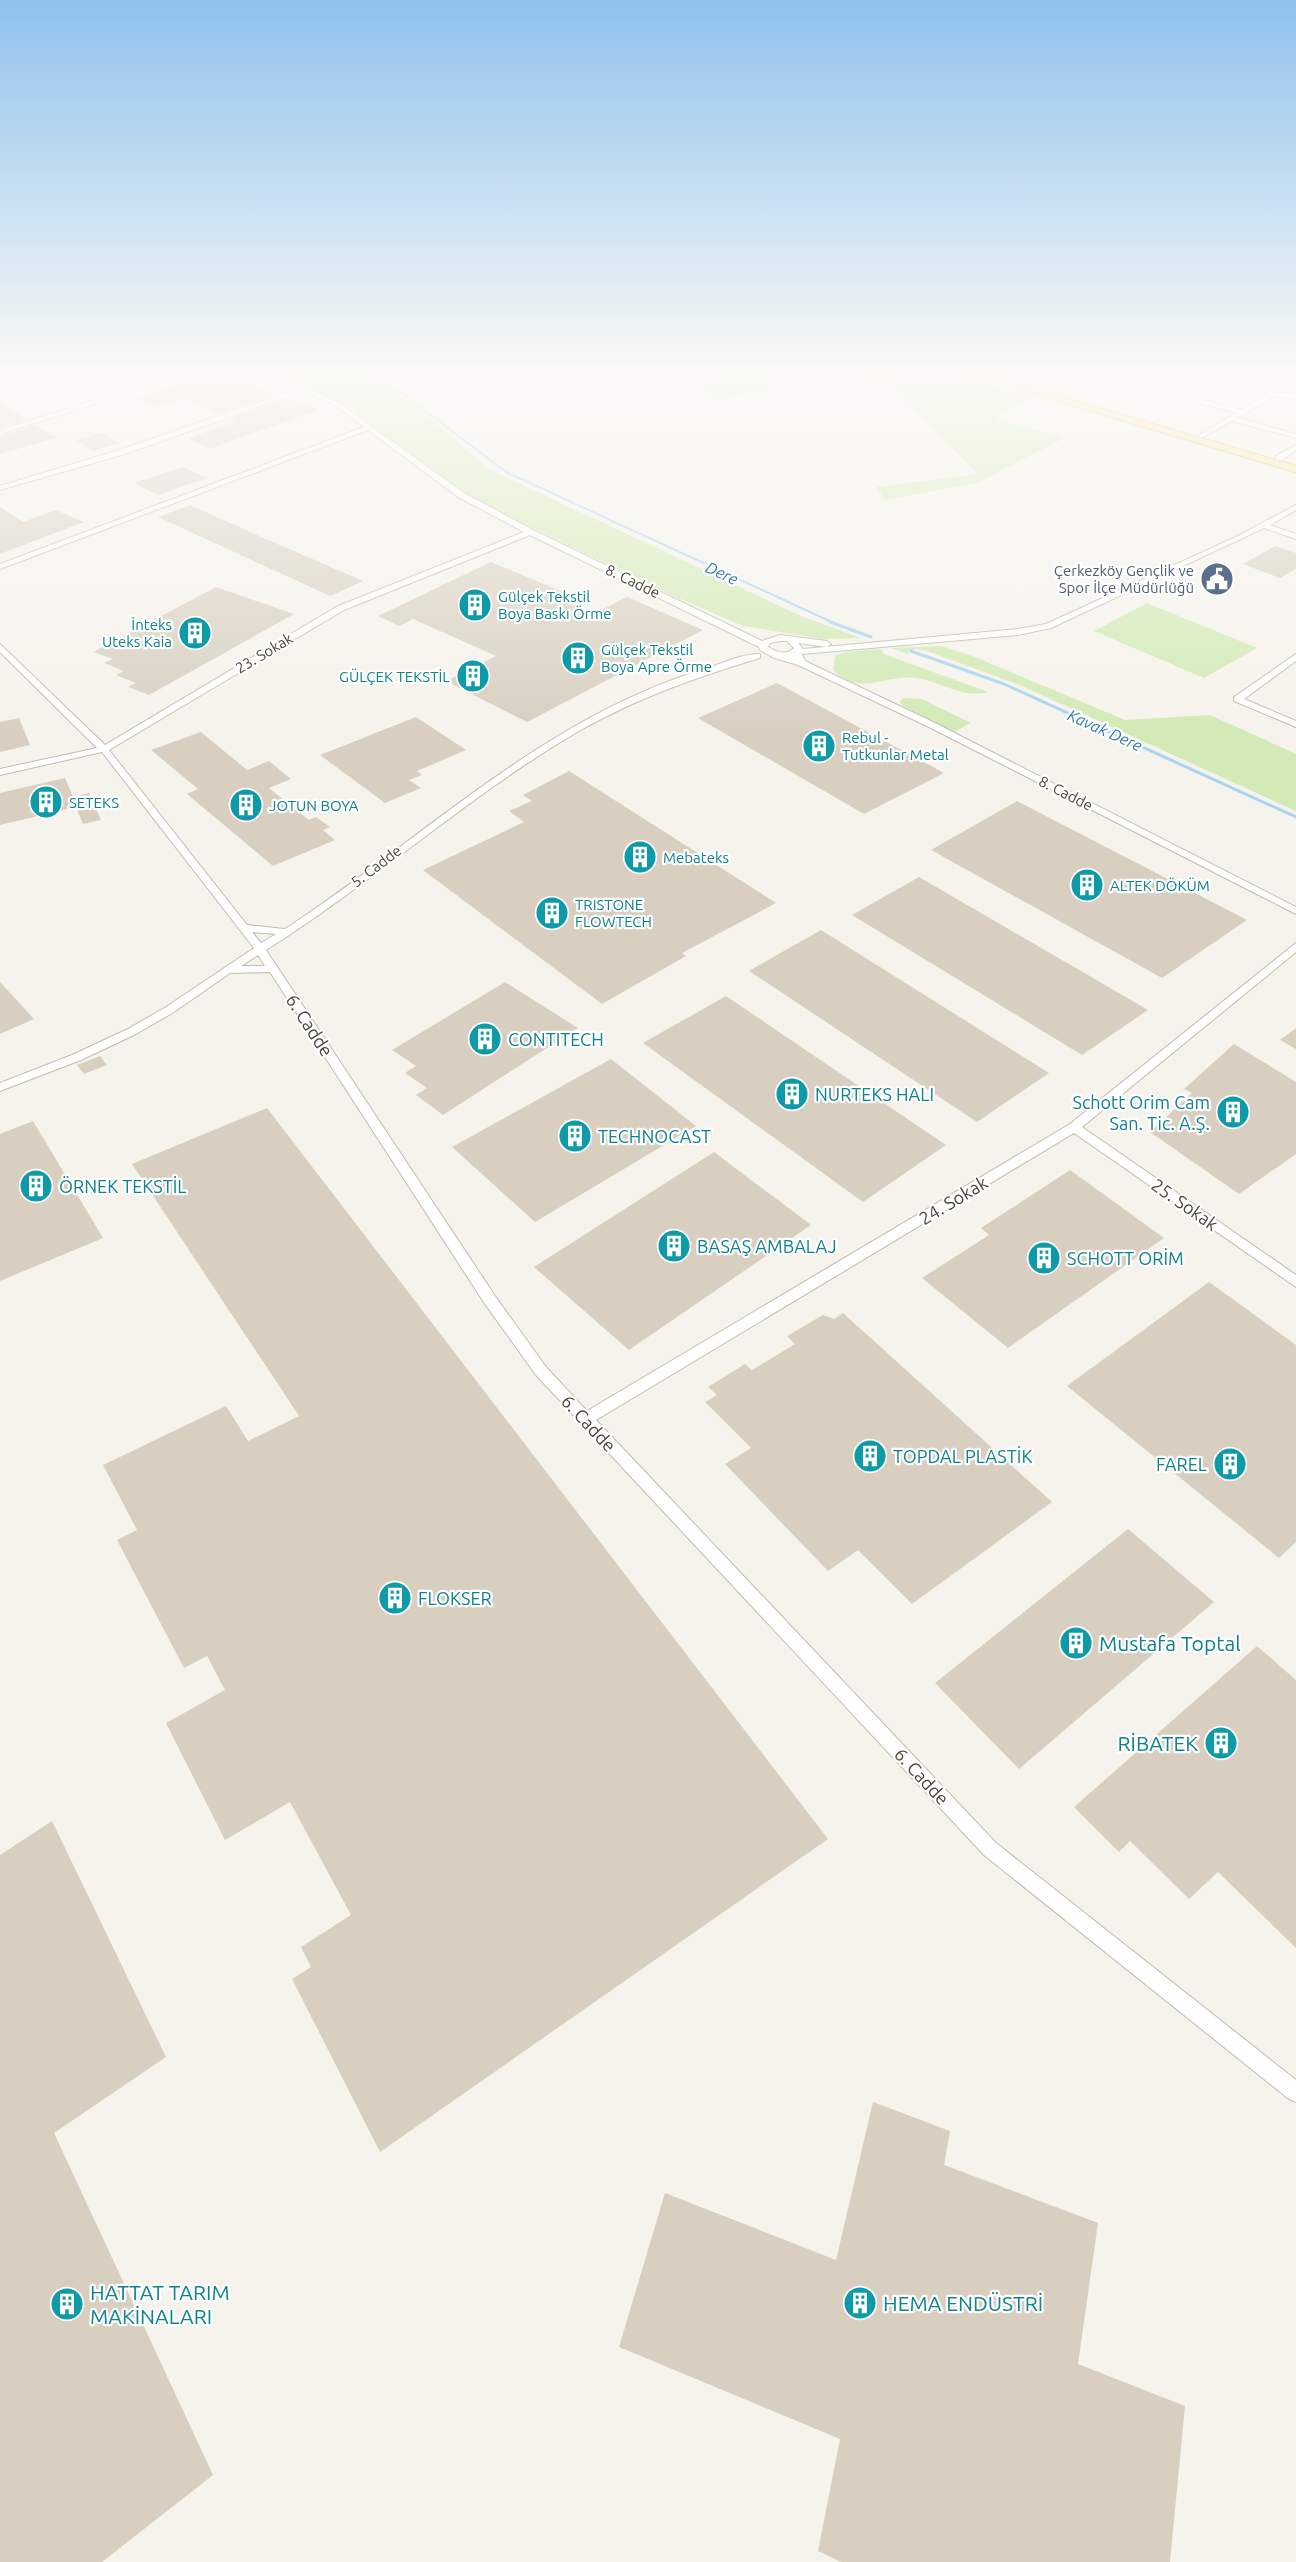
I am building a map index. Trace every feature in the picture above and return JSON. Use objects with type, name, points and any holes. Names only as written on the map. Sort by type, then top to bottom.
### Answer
[{"type":"street","points":[[0,567],[195,494]]},
{"type":"street","name":"8. Cadde","points":[[459,494],[530,532],[737,632],[761,651]]},
{"type":"street","points":[[801,663],[797,652],[799,645],[785,639],[771,640],[761,651],[780,656],[797,652],[1018,632],[1048,626],[1265,526],[1296,507]]},
{"type":"street","points":[[1265,526],[1296,537]]},
{"type":"street","name":"23. Sokak","points":[[0,772],[104,749],[341,608],[530,532]]},
{"type":"street","points":[[737,632],[859,647]]},
{"type":"street","name":"6. Cadde","points":[[0,647],[104,749],[260,949],[490,1300],[541,1371],[990,1849],[1296,2092]]},
{"type":"street","points":[[826,675],[828,660],[833,650]]},
{"type":"street","name":"5. Cadde","points":[[0,1087],[64,1062],[151,1022],[287,932],[459,804],[533,754],[658,687],[761,651]]},
{"type":"street","name":"8. Cadde","points":[[780,656],[801,663],[932,725],[1296,910]]},
{"type":"street","points":[[1296,657],[1237,699],[1296,724]]},
{"type":"street","points":[[273,969],[227,970],[247,932],[287,932]]},
{"type":"street","name":"24. Sokak","points":[[585,1419],[1074,1127],[1296,946]]},
{"type":"street","name":"25. Sokak","points":[[1074,1127],[1296,1282]]},
{"type":"green space","points":[[462,494],[541,494],[803,617],[861,638],[824,639],[743,626],[678,598]]},
{"type":"green space","points":[[881,494],[920,494],[885,500]]},
{"type":"green space","points":[[1147,603],[1257,648],[1204,678],[1094,631]]},
{"type":"green space","points":[[942,646],[975,657],[1125,720],[1210,715],[1296,754],[1296,811],[1020,685],[924,650],[915,649],[908,652],[910,655],[891,648]]},
{"type":"green space","points":[[881,649],[884,654],[988,692],[969,693],[916,678],[873,683],[853,682],[833,670],[835,656],[846,652]]},
{"type":"green space","points":[[903,698],[922,699],[971,723],[954,732],[903,706],[900,702]]},
{"type":"building","points":[[190,505],[363,581],[330,596],[158,517]]},
{"type":"building","points":[[0,507],[23,522],[56,510],[84,522],[0,554]]},
{"type":"building","points":[[1275,546],[1296,553],[1296,569],[1280,578],[1243,564]]},
{"type":"building","name":"Gülçek Tekstil Boya Apre Örme","points":[[491,562],[570,595],[560,600],[594,614],[627,597],[703,630],[527,722],[446,681],[496,656],[413,619],[399,626],[378,616]]},
{"type":"building","name":"İnteks Uteks Kaia","points":[[216,587],[294,614],[149,695],[128,687],[136,683],[116,675],[124,671],[104,663],[113,659],[93,652]]},
{"type":"building","name":"Rebul - Tutkunlar Metal","points":[[777,683],[944,773],[864,814],[698,718]]},
{"type":"building","name":"JOTUN BOYA","points":[[416,717],[466,750],[417,771],[422,775],[409,780],[421,788],[385,803],[320,755]]},
{"type":"building","points":[[19,718],[30,745],[0,752],[0,722]]},
{"type":"building","name":"JOTUN BOYA","points":[[201,732],[247,770],[269,761],[291,779],[269,788],[309,820],[316,817],[330,827],[323,830],[335,840],[273,866],[187,794],[198,789],[151,750]]},
{"type":"building","points":[[569,771],[776,903],[682,953],[686,956],[602,1004],[423,870],[524,822],[509,811],[532,801],[523,795]]},
{"type":"building","name":"SETEKS","points":[[65,778],[73,797],[89,793],[101,820],[83,824],[76,807],[0,825],[0,793]]},
{"type":"building","name":"ALTEK DÖKÜM","points":[[1017,801],[1247,920],[1162,978],[931,850]]},
{"type":"building","points":[[919,877],[1148,1010],[1082,1055],[852,915]]},
{"type":"building","name":"NURTEKS HALI","points":[[821,930],[1049,1073],[977,1122],[749,971]]},
{"type":"building","points":[[0,982],[34,1019],[0,1034]]},
{"type":"building","name":"CONTITECH","points":[[505,982],[578,1028],[443,1115],[416,1095],[427,1088],[405,1073],[416,1066],[392,1050]]},
{"type":"building","name":"NURTEKS HALI","points":[[726,996],[946,1145],[863,1202],[643,1043]]},
{"type":"building","points":[[1296,1028],[1296,1049],[1280,1040]]},
{"type":"building","name":"Schott Orim Cam San. Tic. A.Ş.","points":[[1234,1044],[1296,1082],[1296,1154],[1239,1194],[1150,1132],[1192,1093],[1184,1089]]},
{"type":"building","points":[[100,1056],[107,1065],[84,1074],[77,1065]]},
{"type":"building","name":"TECHNOCAST","points":[[611,1059],[696,1126],[535,1222],[452,1147]]},
{"type":"building","name":"FLOKSER","points":[[267,1108],[828,1839],[380,2152],[292,1979],[311,1967],[301,1947],[351,1915],[290,1802],[225,1840],[166,1723],[225,1690],[207,1656],[184,1668],[117,1540],[137,1530],[103,1465],[226,1406],[248,1441],[299,1416],[132,1164]]},
{"type":"building","name":"ÖRNEK TEKSTİL","points":[[33,1121],[103,1238],[0,1281],[0,1134]]},
{"type":"building","name":"BASAŞ AMBALAJ","points":[[714,1152],[811,1225],[629,1350],[534,1267]]},
{"type":"building","name":"SCHOTT ORİM","points":[[1070,1170],[1164,1238],[1008,1348],[922,1278],[989,1235],[981,1228]]},
{"type":"building","name":"FAREL","points":[[1209,1282],[1296,1345],[1296,1542],[1279,1558],[1067,1386]]},
{"type":"building","name":"TOPDAL PLASTİK","points":[[843,1313],[1052,1502],[912,1604],[858,1550],[828,1571],[725,1464],[751,1448],[705,1402],[717,1395],[708,1387],[745,1364],[752,1370],[795,1344],[787,1336],[823,1315],[834,1319]]},
{"type":"building","name":"Mustafa Toptal","points":[[1128,1529],[1214,1602],[1019,1769],[935,1683]]},
{"type":"building","name":"RİBATEK","points":[[1257,1646],[1296,1680],[1296,1948],[1218,1872],[1189,1899],[1130,1841],[1119,1852],[1074,1807]]},
{"type":"building","name":"HATTAT TARIM MAKİNALARI","points":[[52,1821],[166,2057],[54,2133],[213,2475],[102,2562],[0,2562],[0,1855]]},
{"type":"building","name":"HEMA ENDÜSTRİ","points":[[873,2102],[950,2131],[944,2165],[1098,2223],[1078,2364],[1185,2406],[1170,2562],[841,2562],[818,2551],[840,2439],[619,2347],[665,2193],[836,2260]]},
{"type":"waterway","name":"Dere","points":[[553,494],[834,623]]},
{"type":"waterway","name":"Dere","points":[[830,622],[871,637]]},
{"type":"waterway","name":"Kavak Dere","points":[[911,651],[1004,684],[1296,817]]},
{"type":"place","name":"Çerkezköy Gençlik ve Spor İlçe Müdürlüğü","points":[[1217,579]]},
{"type":"place","name":"Gülçek Tekstil Boya Baskı Örme","points":[[475,605]]},
{"type":"place","name":"İnteks Uteks Kaia","points":[[195,633]]},
{"type":"place","name":"Gülçek Tekstil Boya Apre Örme","points":[[578,658]]},
{"type":"place","name":"GÜLÇEK TEKSTİL","points":[[473,676]]},
{"type":"place","name":"Rebul - Tutkunlar Metal","points":[[819,746]]},
{"type":"place","name":"SETEKS","points":[[46,802]]},
{"type":"place","name":"JOTUN BOYA","points":[[246,805]]},
{"type":"place","name":"Mebateks","points":[[640,857]]},
{"type":"place","name":"ALTEK DÖKÜM","points":[[1087,885]]},
{"type":"place","name":"TRISTONE FLOWTECH","points":[[552,913]]},
{"type":"place","name":"CONTITECH","points":[[485,1039]]},
{"type":"place","name":"NURTEKS HALI","points":[[792,1094]]},
{"type":"place","name":"Schott Orim Cam San. Tic. A.Ş.","points":[[1233,1112]]},
{"type":"place","name":"TECHNOCAST","points":[[575,1136]]},
{"type":"place","name":"ÖRNEK TEKSTİL","points":[[36,1186]]},
{"type":"place","name":"BASAŞ AMBALAJ","points":[[674,1246]]},
{"type":"place","name":"SCHOTT ORİM","points":[[1044,1258]]},
{"type":"place","name":"TOPDAL PLASTİK","points":[[870,1456]]},
{"type":"place","name":"FAREL","points":[[1230,1464]]},
{"type":"place","name":"FLOKSER","points":[[395,1598]]},
{"type":"place","name":"Mustafa Toptal","points":[[1076,1643]]},
{"type":"place","name":"RİBATEK","points":[[1221,1743]]},
{"type":"place","name":"HEMA ENDÜSTRİ","points":[[860,2303]]},
{"type":"place","name":"HATTAT TARIM MAKİNALARI","points":[[67,2304]]}]
